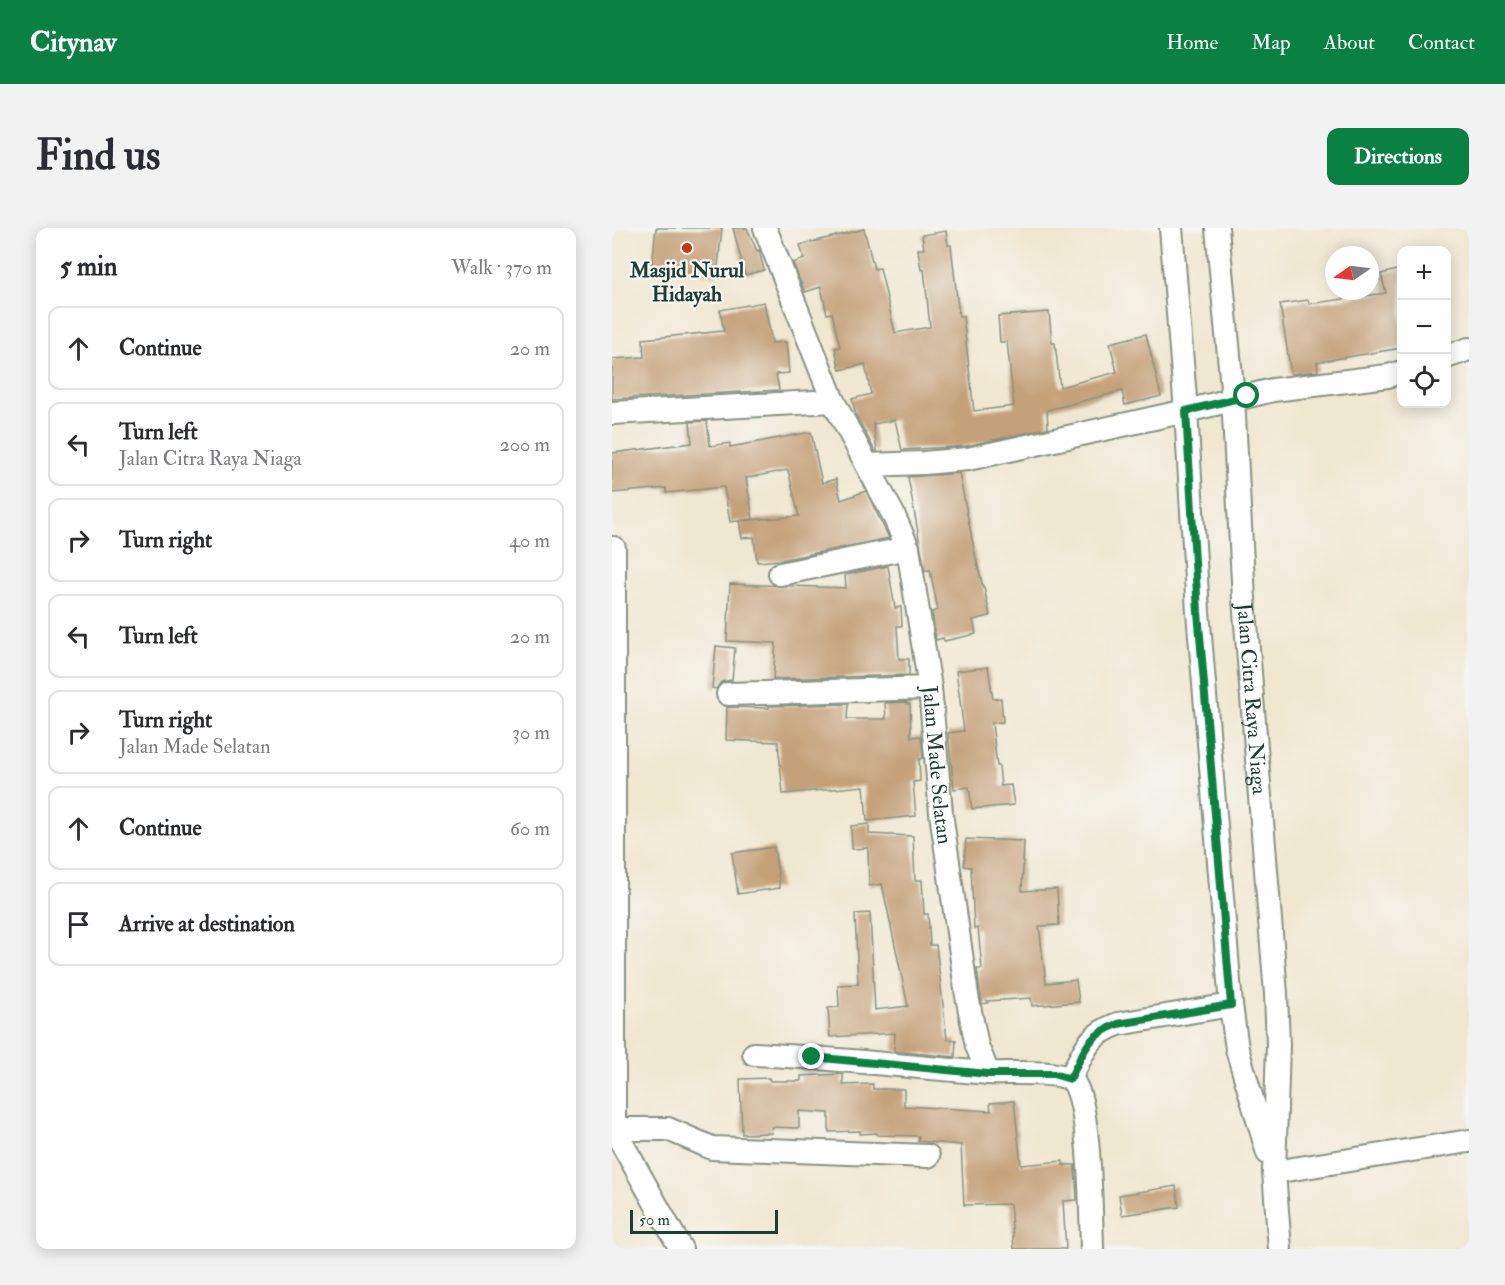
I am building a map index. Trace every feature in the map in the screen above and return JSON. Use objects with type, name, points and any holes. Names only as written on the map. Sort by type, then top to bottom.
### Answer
[{"type":"street","name":"Jalan Made Selatan","points":[[765,228],[833,401],[893,514],[908,548],[930,688],[941,813],[967,996],[977,1046],[988,1074]]},
{"type":"street","name":"Jalan Citra Raya Niaga","points":[[1171,228],[1186,411],[1199,624],[1231,1005],[1237,1049],[1274,1172]]},
{"type":"street","name":"Jalan Citra Raya Niaga","points":[[1217,228],[1233,398],[1244,599],[1276,994],[1278,1044],[1274,1172],[1280,1249]]},
{"type":"street","points":[[1451,355],[1469,349]]},
{"type":"street","points":[[867,465],[968,459],[1273,390],[1397,373]]},
{"type":"street","points":[[612,413],[833,401]]},
{"type":"street","points":[[612,548],[614,548],[613,1129],[681,1249]]},
{"type":"street","points":[[780,574],[908,548]]},
{"type":"street","points":[[728,694],[930,688]]},
{"type":"street","points":[[1070,1079],[1089,1040],[1102,1030],[1118,1024],[1231,1005]]},
{"type":"street","points":[[754,1054],[860,1060],[897,1066],[988,1074],[1053,1074],[1070,1079],[1080,1091],[1086,1123],[1092,1249]]},
{"type":"street","points":[[613,1129],[668,1130],[712,1148],[928,1156]]},
{"type":"street","points":[[1274,1172],[1469,1140]]},
{"type":"building","name":"Masjid Nurul Hidayah","points":[[656,228],[722,228],[717,275],[652,267]]},
{"type":"building","points":[[733,228],[747,228],[757,251],[759,250],[764,270],[745,275]]},
{"type":"building","points":[[864,229],[874,269],[880,268],[895,333],[930,327],[924,269],[921,270],[918,249],[924,249],[922,235],[946,231],[948,245],[951,245],[959,316],[963,316],[974,411],[1014,406],[1007,342],[1000,342],[998,316],[1049,312],[1060,387],[1117,372],[1110,343],[1146,334],[1161,396],[1125,405],[1122,391],[1047,410],[1048,428],[966,446],[902,450],[895,420],[873,424],[877,451],[875,451],[856,415],[852,399],[871,394],[865,364],[840,370],[835,348],[840,347],[832,313],[827,314],[821,287],[805,292],[793,263],[804,259],[800,245]]},
{"type":"building","points":[[1397,270],[1397,349],[1317,362],[1318,371],[1291,374],[1280,304],[1308,300],[1309,304],[1337,300],[1379,300],[1379,294],[1386,293],[1381,274]]},
{"type":"building","points":[[764,302],[772,343],[786,342],[789,373],[776,374],[779,390],[612,399],[612,359],[644,357],[643,339],[724,331],[720,310]]},
{"type":"building","points":[[707,421],[710,446],[730,443],[730,447],[811,432],[822,483],[836,479],[841,500],[866,491],[889,538],[781,560],[757,562],[754,537],[742,538],[739,521],[799,516],[788,470],[746,478],[753,519],[730,522],[724,487],[666,493],[666,488],[612,493],[612,453],[692,443],[690,422]]},
{"type":"building","points":[[959,473],[990,616],[973,620],[976,634],[944,641],[943,638],[936,640],[932,612],[938,610],[930,570],[925,571],[908,477]]},
{"type":"building","points":[[888,566],[895,608],[901,607],[902,626],[897,626],[899,659],[909,659],[909,675],[773,679],[776,643],[727,641],[730,584],[846,588],[845,575]]},
{"type":"building","points":[[716,646],[735,648],[732,680],[721,682],[716,689],[712,688]]},
{"type":"building","points":[[988,667],[993,699],[1001,698],[1003,722],[992,723],[997,766],[999,766],[1001,786],[1011,785],[1014,805],[972,809],[969,787],[954,789],[948,733],[964,731],[956,671]]},
{"type":"building","points":[[907,702],[910,704],[911,737],[921,736],[923,758],[919,759],[920,781],[913,782],[916,816],[867,821],[864,786],[783,794],[778,742],[726,740],[727,707],[769,708],[769,706],[848,704],[847,719],[886,719],[885,703]]},
{"type":"building","points":[[869,824],[869,834],[913,836],[915,880],[922,880],[924,914],[928,914],[930,945],[936,945],[947,1039],[956,1040],[955,1057],[894,1051],[895,1033],[830,1037],[828,1008],[839,1007],[838,985],[858,984],[855,914],[870,913],[875,1010],[908,1006],[882,884],[869,886],[868,848],[852,849],[851,826]]},
{"type":"building","points":[[966,839],[1024,841],[1022,891],[1057,889],[1059,925],[1039,926],[1046,983],[1076,980],[1079,1002],[1032,1006],[1031,998],[987,1001],[988,1003],[982,1004],[977,969],[982,969],[978,928],[974,929],[971,867],[964,866]]},
{"type":"building","points":[[774,847],[780,888],[738,894],[732,853]]},
{"type":"building","points":[[843,1074],[843,1085],[873,1084],[873,1089],[904,1089],[904,1106],[991,1111],[990,1103],[1014,1101],[1021,1165],[1063,1161],[1063,1165],[1075,1165],[1077,1200],[1063,1201],[1066,1249],[1014,1249],[1010,1204],[964,1205],[961,1145],[918,1141],[919,1136],[860,1134],[860,1131],[829,1132],[829,1113],[799,1111],[799,1128],[771,1127],[772,1133],[742,1134],[740,1079],[769,1078],[770,1081],[801,1081],[801,1076]]},
{"type":"building","points":[[1176,1186],[1179,1207],[1122,1215],[1119,1195]]},
{"type":"place","name":"Masjid Nurul Hidayah","points":[[687,248]]},
{"type":"route","points":[[812,1057],[988,1074],[1053,1074],[1070,1079],[1089,1040],[1102,1030],[1118,1024],[1231,1005],[1198,612],[1186,411],[1247,396]]}]
